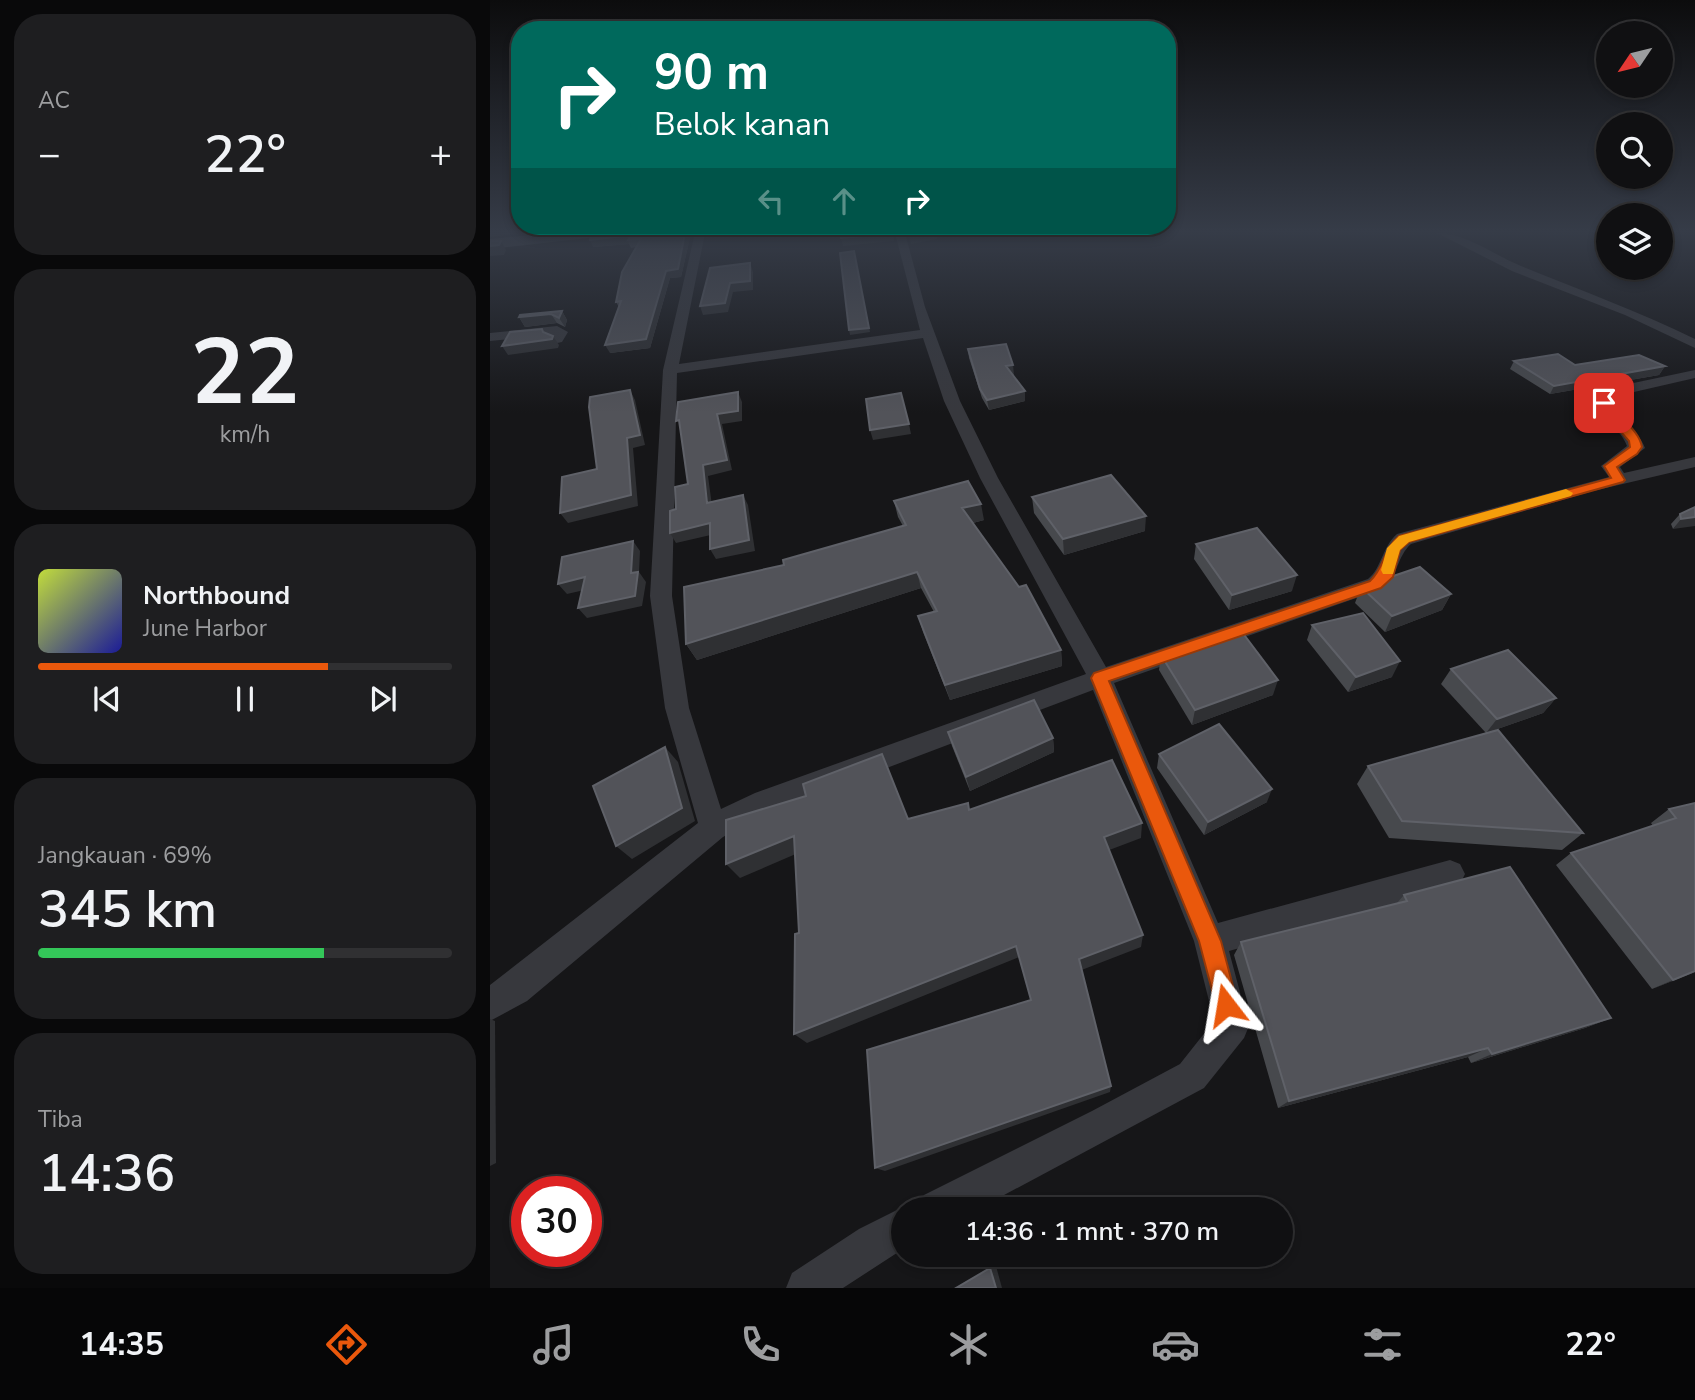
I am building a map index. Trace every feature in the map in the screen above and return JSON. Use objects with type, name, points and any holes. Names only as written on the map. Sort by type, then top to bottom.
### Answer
[{"type":"street","points":[[687,293],[670,370],[661,596],[677,708],[713,828]]},
{"type":"street","points":[[916,293],[939,369],[968,437],[1100,678],[1210,941],[1232,1026],[1192,1076],[962,1197]]},
{"type":"street","points":[[1581,293],[1630,312],[1695,344]]},
{"type":"street","points":[[490,337],[557,330],[561,332],[557,339]]},
{"type":"street","points":[[670,370],[927,333]]},
{"type":"street","points":[[1619,480],[1610,466],[1636,447],[1635,440],[1608,411],[1605,400],[1629,388],[1695,374]]},
{"type":"street","points":[[490,1004],[515,989],[713,828],[755,805],[1100,678],[1375,584],[1387,574],[1394,548],[1404,539],[1695,462]]},
{"type":"street","points":[[1210,941],[1450,874]]},
{"type":"street","points":[[807,1288],[891,1233]]},
{"type":"building","points":[[618,293],[659,293],[646,339],[605,345],[621,301],[616,302]]},
{"type":"building","points":[[703,293],[727,293],[725,303],[700,306]]},
{"type":"building","points":[[845,293],[862,293],[869,328],[849,330]]},
{"type":"building","points":[[562,311],[559,318],[551,314],[519,317],[520,315]]},
{"type":"building","points":[[542,329],[553,336],[552,339],[502,346],[510,332]]},
{"type":"building","points":[[1006,344],[1013,365],[1006,366],[1025,391],[987,400],[980,389],[968,349]]},
{"type":"building","points":[[1558,354],[1575,365],[1639,355],[1665,366],[1554,386],[1514,361]]},
{"type":"building","points":[[630,390],[640,435],[627,438],[631,495],[560,513],[562,477],[597,469],[590,397]]},
{"type":"building","points":[[738,392],[738,411],[717,414],[727,460],[703,465],[707,503],[743,495],[749,540],[710,549],[710,523],[670,533],[670,511],[676,509],[675,487],[688,484],[679,420],[676,421],[678,402]]},
{"type":"building","points":[[901,393],[909,424],[870,430],[866,399]]},
{"type":"building","points":[[1111,475],[1146,516],[1063,539],[1032,497]]},
{"type":"building","points":[[968,481],[981,504],[962,508],[1019,587],[1026,585],[1061,650],[945,685],[918,616],[937,611],[917,572],[686,644],[684,587],[784,565],[783,560],[906,525],[894,501]]},
{"type":"building","points":[[1695,507],[1695,517],[1681,519],[1680,514]]},
{"type":"building","points":[[1257,528],[1297,575],[1232,595],[1196,544]]},
{"type":"building","points":[[633,541],[631,573],[638,572],[635,596],[578,608],[585,577],[558,584],[562,557]]},
{"type":"building","points":[[1420,567],[1451,594],[1392,616],[1361,587]]},
{"type":"building","points":[[1363,613],[1400,661],[1356,677],[1312,625]]},
{"type":"building","points":[[1239,628],[1278,680],[1195,710],[1161,655]]},
{"type":"building","points":[[1508,650],[1556,698],[1497,719],[1451,669]]},
{"type":"building","points":[[1034,700],[1053,738],[966,777],[948,732]]},
{"type":"building","points":[[1219,724],[1272,789],[1208,822],[1159,754]]},
{"type":"building","points":[[1498,730],[1583,833],[1402,821],[1368,766]]},
{"type":"building","points":[[665,747],[682,808],[616,846],[593,786]]},
{"type":"building","points":[[882,754],[908,819],[968,803],[969,810],[1112,760],[1142,823],[1104,837],[1143,935],[1079,959],[1111,1086],[875,1168],[867,1050],[1031,1000],[1016,946],[794,1034],[795,934],[799,933],[794,836],[726,864],[726,820],[806,796],[803,784]]},
{"type":"building","points":[[1695,803],[1695,971],[1673,980],[1571,853],[1676,818],[1669,809]]},
{"type":"building","points":[[1510,867],[1611,1018],[1492,1054],[1488,1048],[1289,1101],[1241,942],[1407,901],[1404,895]]},
{"type":"building","points":[[990,1268],[996,1288],[956,1288]]},
{"type":"slow traffic","points":[[1388,570],[1394,548],[1404,539],[1566,493]]},
{"type":"route","points":[[1226,1005],[1210,941],[1100,678],[1375,584],[1387,574],[1394,548],[1404,539],[1619,480],[1610,466],[1632,452],[1636,447],[1635,440],[1604,403]]}]
